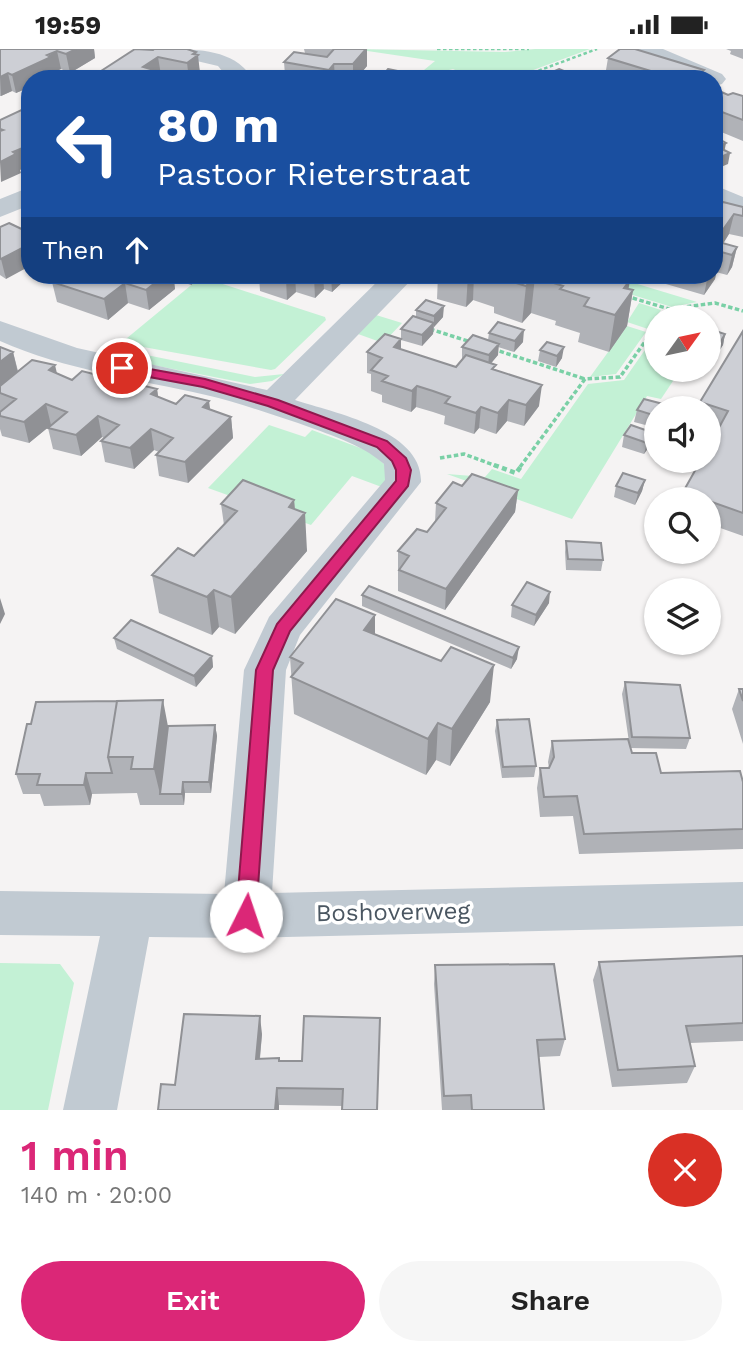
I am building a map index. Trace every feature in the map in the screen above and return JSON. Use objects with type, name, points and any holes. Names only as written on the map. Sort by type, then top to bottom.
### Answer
[{"type":"street","points":[[175,49],[226,61],[234,70]]},
{"type":"street","points":[[643,49],[692,70]]},
{"type":"street","points":[[723,186],[743,175]]},
{"type":"street","points":[[723,196],[743,208]]},
{"type":"street","points":[[0,209],[21,199]]},
{"type":"street","points":[[273,403],[392,284]]},
{"type":"street","points":[[0,330],[85,360],[205,383],[273,403],[382,444],[401,464],[403,482],[283,628],[265,670],[246,916]]},
{"type":"street","name":"Boshoverweg","points":[[0,913],[246,916],[743,904]]},
{"type":"street","points":[[90,1110],[130,915]]},
{"type":"path","points":[[437,49],[529,49]]},
{"type":"path","points":[[540,70],[597,49]]},
{"type":"path","points":[[623,295],[656,305]]},
{"type":"path","points":[[700,305],[715,303],[743,311]]},
{"type":"path","points":[[367,308],[585,379],[620,377],[644,343]]},
{"type":"path","points":[[401,464],[464,454],[516,473],[585,379]]},
{"type":"green space","points":[[354,49],[505,52],[590,49],[533,70],[424,70],[435,61]]},
{"type":"green space","points":[[193,284],[223,284],[325,317],[326,320],[271,370],[121,343]]},
{"type":"green space","points":[[617,284],[638,284],[697,302],[665,305],[613,289]]},
{"type":"green space","points":[[639,303],[645,305],[644,328],[627,322]]},
{"type":"green space","points":[[376,315],[402,323],[383,343],[358,334]]},
{"type":"green space","points":[[627,326],[644,331],[616,374],[590,377]]},
{"type":"green space","points":[[107,347],[255,377],[284,374],[272,381],[250,384],[101,355]]},
{"type":"green space","points":[[644,351],[644,382],[672,382],[663,396],[644,396],[644,401],[572,519],[447,474],[485,477],[492,469],[521,479],[588,384],[624,380]]},
{"type":"green space","points":[[269,425],[305,437],[312,430],[371,452],[387,467],[387,479],[383,486],[379,486],[352,476],[311,525],[208,488]]},
{"type":"green space","points":[[0,963],[60,964],[74,983],[48,1110],[0,1110]]},
{"type":"building","points":[[0,49],[76,49],[66,54],[57,51],[47,55],[51,57],[12,75],[8,73],[0,77]]},
{"type":"building","points":[[135,49],[187,49],[198,55],[187,63],[158,57],[143,67],[154,70],[103,70]]},
{"type":"building","points":[[334,49],[366,49],[353,64],[334,64],[329,70],[284,62],[294,52],[327,57]]},
{"type":"building","points":[[620,49],[635,49],[704,70],[647,70],[608,58]]},
{"type":"building","points":[[723,93],[743,96],[743,120],[723,112]]},
{"type":"building","points":[[21,110],[21,149],[0,162],[0,131],[3,130],[0,129],[0,120]]},
{"type":"building","points":[[723,202],[743,207],[743,216],[734,214],[723,230]]},
{"type":"building","points":[[9,223],[21,229],[21,249],[1,259],[0,258],[0,227]]},
{"type":"building","points":[[723,243],[737,247],[732,255],[723,252]]},
{"type":"building","points":[[58,284],[124,284],[104,299]]},
{"type":"building","points":[[128,284],[154,284],[146,290]]},
{"type":"building","points":[[557,284],[627,284],[624,288],[633,290],[615,315],[584,306],[589,298],[560,289],[563,286]]},
{"type":"building","points":[[426,300],[444,306],[434,316],[416,310]]},
{"type":"building","points":[[413,316],[434,323],[422,335],[401,329]]},
{"type":"building","points":[[498,322],[524,330],[515,341],[489,333]]},
{"type":"building","points":[[743,331],[743,513],[721,505],[721,487],[686,487],[694,473],[721,473],[721,424],[728,411],[721,409],[721,396],[704,396],[712,382],[721,382],[721,367]]},
{"type":"building","points":[[385,334],[401,339],[394,347],[456,367],[466,355],[496,365],[492,369],[542,385],[526,405],[509,400],[498,413],[481,407],[476,413],[445,403],[450,397],[417,386],[412,391],[382,381],[388,376],[371,370],[382,358],[367,352]]},
{"type":"building","points":[[473,335],[499,344],[489,355],[462,347]]},
{"type":"building","points":[[547,342],[564,347],[557,356],[540,350]]},
{"type":"building","points":[[0,347],[13,352],[0,362]]},
{"type":"building","points":[[32,360],[55,365],[49,370],[72,380],[82,371],[105,377],[99,382],[124,391],[133,383],[157,389],[151,394],[176,404],[185,395],[209,401],[203,407],[231,417],[185,462],[156,455],[173,438],[151,429],[130,448],[101,441],[119,425],[98,416],[76,435],[48,428],[67,412],[46,404],[24,422],[0,416],[0,412],[16,399],[0,393],[0,386]]},
{"type":"building","points":[[644,399],[644,412],[637,410]]},
{"type":"building","points":[[631,425],[644,430],[644,442],[624,435]]},
{"type":"building","points":[[623,473],[645,480],[638,493],[616,486]]},
{"type":"building","points":[[472,474],[518,490],[446,589],[399,570],[409,556],[398,551],[417,529],[427,532],[446,508],[436,503],[453,482],[462,486]]},
{"type":"building","points":[[243,480],[294,500],[289,507],[305,513],[231,597],[214,590],[207,597],[152,575],[178,548],[194,556],[237,511],[221,504]]},
{"type":"building","points":[[566,541],[601,543],[603,560],[568,559]]},
{"type":"building","points":[[527,582],[550,592],[536,615],[512,605]]},
{"type":"building","points":[[369,586],[519,647],[513,658],[362,595]]},
{"type":"building","points":[[336,599],[375,615],[364,630],[441,661],[451,647],[494,665],[452,729],[438,723],[428,739],[291,677],[303,663],[290,657]]},
{"type":"building","points":[[131,620],[212,656],[194,676],[114,638]]},
{"type":"building","points":[[625,682],[680,685],[690,738],[632,737]]},
{"type":"building","points":[[163,700],[154,769],[131,769],[133,757],[108,757],[117,701]]},
{"type":"building","points":[[117,701],[108,757],[112,773],[86,773],[84,785],[37,785],[40,774],[16,774],[27,724],[31,724],[36,702]]},
{"type":"building","points":[[529,719],[536,766],[503,767],[497,720]]},
{"type":"building","points":[[215,725],[209,782],[183,782],[182,794],[160,794],[168,726]]},
{"type":"building","points":[[628,739],[632,753],[656,753],[661,773],[740,771],[743,782],[743,829],[584,834],[577,796],[544,797],[540,768],[549,768],[554,757],[552,741]]},
{"type":"building","points":[[743,956],[743,1023],[686,1026],[695,1066],[618,1070],[599,962]]},
{"type":"building","points":[[554,964],[565,1039],[537,1040],[544,1110],[472,1110],[471,1095],[444,1096],[435,965]]},
{"type":"building","points":[[184,1014],[260,1016],[256,1059],[279,1058],[279,1061],[302,1061],[304,1016],[380,1018],[377,1110],[342,1110],[343,1089],[277,1088],[275,1110],[158,1110],[161,1084],[175,1085]]},
{"type":"route","points":[[122,368],[205,383],[273,403],[382,444],[398,458],[404,470],[403,482],[283,628],[265,670],[246,916]]}]
